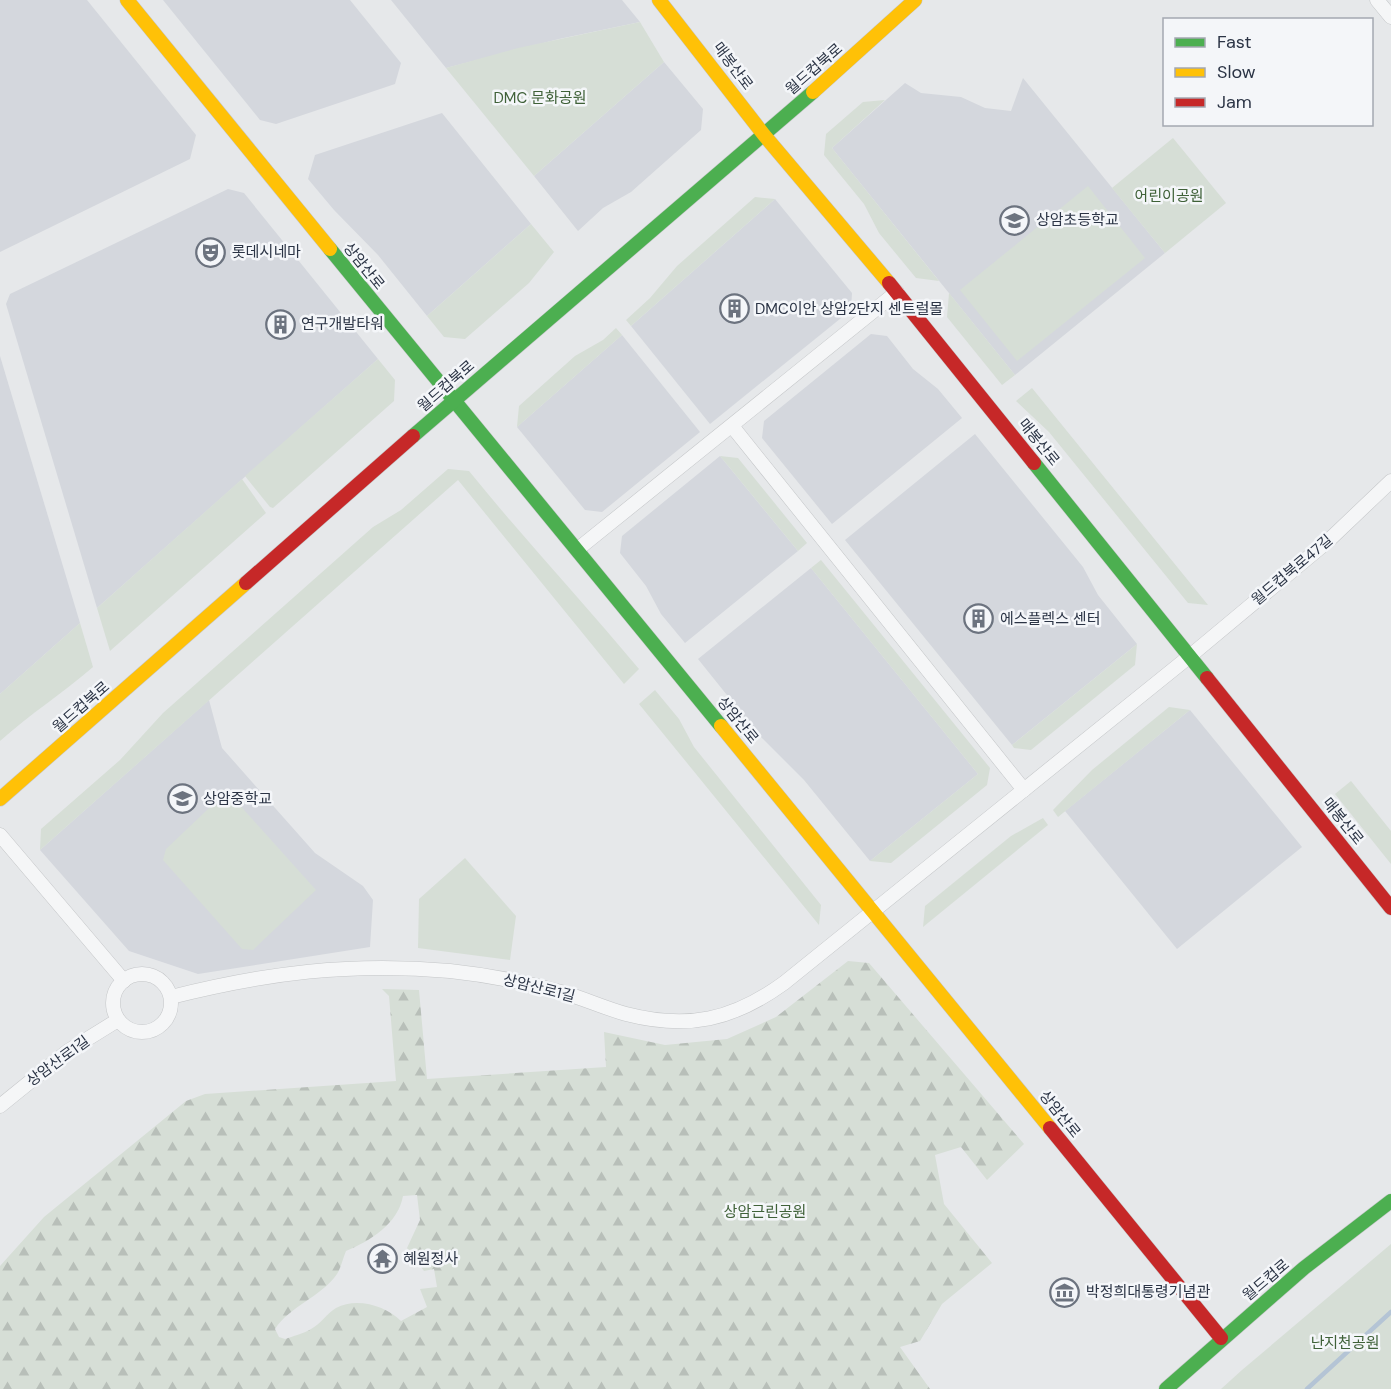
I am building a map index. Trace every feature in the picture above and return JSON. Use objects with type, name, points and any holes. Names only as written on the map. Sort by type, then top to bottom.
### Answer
[{"type":"main road","name":"상암산로","points":[[127,0],[1221,1338]]},
{"type":"main road","name":"매봉산로","points":[[659,0],[764,135],[897,292],[1391,908]]},
{"type":"main road","name":"월드컵북로","points":[[0,799],[597,275],[764,135],[915,0]]},
{"type":"main road","name":"월드컵로","points":[[1166,1389],[1221,1338],[1365,1219],[1391,1201]]},
{"type":"street","points":[[1377,0],[1391,16]]},
{"type":"street","points":[[578,549],[897,292]]},
{"type":"street","points":[[732,426],[1024,790]]},
{"type":"street","name":"월드컵북로47길","points":[[1190,656],[1328,541],[1391,481]]},
{"type":"street","points":[[873,911],[1190,656]]},
{"type":"street","points":[[0,835],[124,981]]},
{"type":"street","name":"상암산로1길","points":[[171,997],[270,974],[328,968],[402,969],[451,971],[503,979],[563,992],[625,1013],[656,1020],[686,1022],[712,1019],[762,999],[873,911]]},
{"type":"street","points":[[133,976],[152,976],[160,981],[171,997],[168,1017],[154,1030],[134,1032],[118,1020],[113,999],[124,981],[133,976]]},
{"type":"street","name":"상암산로1길","points":[[0,1106],[68,1051],[118,1020]]},
{"type":"shaded area","points":[[0,0],[87,0],[196,135],[190,159],[0,252]]},
{"type":"shaded area","points":[[163,0],[350,0],[401,63],[395,84],[276,124],[260,120]]},
{"type":"shaded area","points":[[391,0],[622,0],[640,22],[559,39],[446,68]]},
{"type":"shaded area","points":[[664,62],[703,109],[701,130],[631,192],[603,208],[578,231],[534,176]]},
{"type":"shaded area","name":"상암초등학교","points":[[1023,78],[1165,253],[1015,375],[832,148],[905,83],[921,93],[961,97],[985,108],[1011,111]]},
{"type":"shaded area","points":[[442,113],[531,224],[427,316],[378,255],[334,210],[308,179],[315,155]]},
{"type":"shaded area","points":[[228,189],[244,193],[378,359],[97,608],[6,304],[10,294]]},
{"type":"shaded area","points":[[775,199],[852,293],[851,310],[710,424],[631,326]]},
{"type":"shaded area","points":[[871,334],[887,336],[913,369],[938,389],[962,418],[832,524],[762,438],[764,421]]},
{"type":"shaded area","points":[[622,335],[700,432],[602,512],[585,510],[517,427]]},
{"type":"shaded area","points":[[0,356],[80,623],[0,694]]},
{"type":"shaded area","points":[[975,434],[1083,567],[1098,595],[1137,644],[1012,745],[845,540]]},
{"type":"shaded area","points":[[720,456],[798,551],[685,643],[661,614],[646,586],[620,553],[622,536]]},
{"type":"shaded area","points":[[811,568],[978,774],[870,861],[804,780],[759,735],[698,659]]},
{"type":"shaded area","name":"상암중학교","points":[[209,700],[222,748],[315,853],[363,886],[373,900],[370,947],[198,974],[129,951],[40,850]]},
{"type":"shaded area","points":[[1190,710],[1302,847],[1177,949],[1065,811]]},
{"type":"green space","name":"DMC 문화공원","points":[[640,22],[664,62],[534,176],[446,68],[518,48]]},
{"type":"green space","points":[[885,100],[832,148],[939,281],[916,278],[879,233],[864,204],[824,155],[826,134],[863,102]]},
{"type":"green space","name":"어린이공원","points":[[1173,138],[1226,203],[1165,253],[1112,188]]},
{"type":"green space","points":[[1088,186],[1145,258],[1017,361],[960,290]]},
{"type":"green space","points":[[755,197],[775,199],[631,326],[626,320],[650,298],[677,266]]},
{"type":"green space","points":[[531,224],[554,252],[529,283],[465,339],[444,337],[427,316]]},
{"type":"green space","points":[[949,293],[1015,375],[1002,385],[947,317]]},
{"type":"green space","points":[[616,328],[622,335],[517,427],[519,406],[575,356],[603,340]]},
{"type":"green space","points":[[378,359],[395,380],[394,401],[273,508],[270,507],[245,476]]},
{"type":"green space","points":[[1032,388],[1208,605],[1188,603],[1049,432],[1016,401]]},
{"type":"green space","points":[[720,456],[738,458],[807,543],[798,551]]},
{"type":"green space","points":[[448,469],[469,471],[639,669],[624,684],[458,480],[40,850],[41,829],[120,760],[163,713],[373,527],[401,510]]},
{"type":"green space","points":[[242,479],[266,513],[110,651],[97,608]]},
{"type":"green space","points":[[821,560],[990,768],[987,785],[891,863],[870,861],[978,774],[811,568]]},
{"type":"green space","points":[[80,623],[93,667],[0,741],[0,694]]},
{"type":"green space","points":[[1137,644],[1135,665],[1031,750],[1014,748],[1012,745]]},
{"type":"green space","points":[[655,690],[679,719],[694,747],[821,905],[819,925],[639,704]]},
{"type":"green space","points":[[1169,707],[1190,710],[1058,817],[1053,810],[1092,770]]},
{"type":"green space","points":[[1351,781],[1391,831],[1391,864],[1335,794]]},
{"type":"green space","points":[[227,791],[316,890],[253,950],[242,949],[163,860],[166,849]]},
{"type":"green space","points":[[1043,818],[1048,825],[923,927],[925,906],[1011,836]]},
{"type":"green space","points":[[465,858],[516,916],[510,960],[418,948],[419,899]]},
{"type":"green space","name":"상암근린공원","points":[[848,961],[869,963],[1024,1144],[987,1180],[961,1147],[935,1155],[944,1204],[992,1263],[942,1304],[920,1341],[900,1347],[930,1389],[0,1389],[0,1266],[44,1217],[186,1101],[205,1094],[396,1081],[389,996],[382,989],[419,990],[427,1079],[606,1067],[604,1032],[665,1045],[727,1039],[776,1017]],"holes":[[[417,1195],[420,1220],[407,1248],[424,1271],[434,1269],[437,1287],[420,1289],[427,1307],[401,1321],[379,1307],[353,1303],[336,1308],[308,1331],[285,1339],[279,1337],[275,1329],[281,1321],[330,1282],[338,1272],[346,1251],[373,1237],[389,1223],[400,1206],[403,1196]]]},
{"type":"green space","name":"난지천공원","points":[[1391,1244],[1391,1389],[1221,1389],[1242,1370]]},
{"type":"waterway","points":[[1307,1389],[1391,1312]]},
{"type":"traffic: fast","points":[[413,436],[813,92]]},
{"type":"traffic: fast","points":[[330,249],[721,726]]},
{"type":"traffic: fast","points":[[1034,463],[1207,678]]},
{"type":"traffic: fast","points":[[1166,1389],[1304,1268],[1391,1201]]},
{"type":"traffic: slow","points":[[127,0],[330,249]]},
{"type":"traffic: slow","points":[[659,0],[764,135],[889,283]]},
{"type":"traffic: slow","points":[[813,92],[915,0]]},
{"type":"traffic: slow","points":[[0,799],[246,583]]},
{"type":"traffic: slow","points":[[721,726],[1050,1128]]},
{"type":"traffic: jam","points":[[889,283],[1034,463]]},
{"type":"traffic: jam","points":[[246,583],[413,436]]},
{"type":"traffic: jam","points":[[1207,678],[1391,908]]},
{"type":"traffic: jam","points":[[1050,1128],[1221,1338]]},
{"type":"place","name":"상암초등학교","points":[[1015,220]]},
{"type":"place","name":"롯데시네마","points":[[211,252]]},
{"type":"place","name":"DMC이안 상암2단지 센트럴몰","points":[[734,309]]},
{"type":"place","name":"연구개발타워","points":[[280,324]]},
{"type":"place","name":"에스플렉스 센터","points":[[979,619]]},
{"type":"place","name":"상암중학교","points":[[182,799]]},
{"type":"place","name":"혜원정사","points":[[382,1259]]},
{"type":"place","name":"박정희대통령기념관","points":[[1065,1292]]}]
